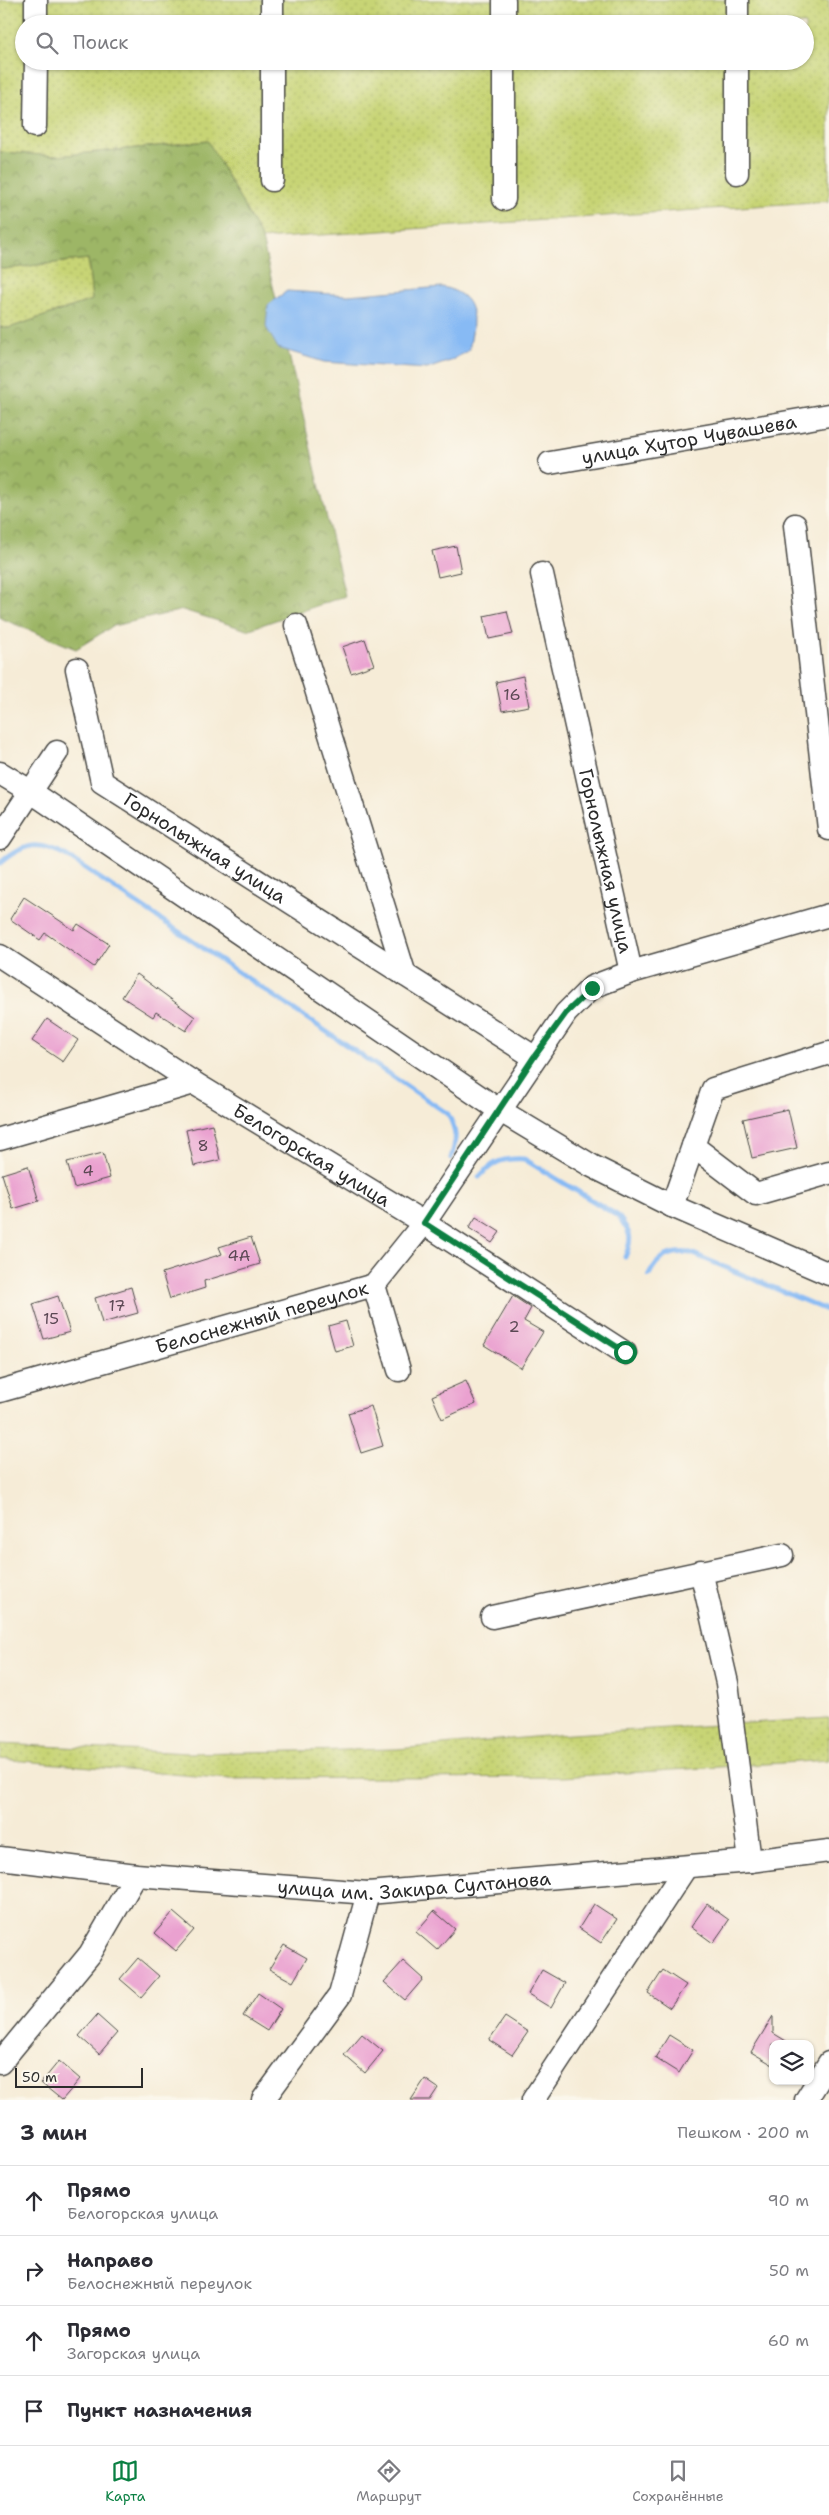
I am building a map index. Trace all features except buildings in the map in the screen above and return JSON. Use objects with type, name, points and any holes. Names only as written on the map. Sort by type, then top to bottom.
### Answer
[{"type":"street","points":[[36,0],[36,15]]},
{"type":"street","points":[[272,0],[272,15]]},
{"type":"street","points":[[504,0],[504,15]]},
{"type":"street","points":[[737,0],[737,15]]},
{"type":"street","points":[[35,126],[36,70]]},
{"type":"street","points":[[272,70],[272,180]]},
{"type":"street","points":[[504,70],[504,199]]},
{"type":"street","points":[[737,70],[737,173]]},
{"type":"street","name":"улица Хутор Чувашева","points":[[550,463],[829,415]]},
{"type":"street","points":[[796,525],[829,829]]},
{"type":"street","name":"Горнолыжная улица","points":[[542,574],[631,972]]},
{"type":"street","points":[[296,625],[405,975]]},
{"type":"street","name":"Горнолыжная улица","points":[[77,669],[102,782],[534,1057]]},
{"type":"street","points":[[0,838],[57,752]]},
{"type":"street","points":[[0,773],[30,791],[499,1110],[592,1166],[672,1206],[829,1274]]},
{"type":"street","name":"Белоснежный переулок","points":[[0,1391],[374,1285],[424,1223],[534,1057],[566,1013],[592,988],[631,972],[829,915]]},
{"type":"street","name":"Белогорская улица","points":[[0,956],[194,1083],[424,1223],[625,1352]]},
{"type":"street","points":[[672,1206],[713,1089],[829,1053]]},
{"type":"street","points":[[0,1140],[194,1083]]},
{"type":"street","points":[[693,1146],[756,1194],[829,1173]]},
{"type":"street","points":[[374,1285],[399,1370]]},
{"type":"street","points":[[492,1617],[782,1555]]},
{"type":"street","points":[[701,1571],[727,1684],[750,1862]]},
{"type":"street","name":"улица им. Закира Султанова","points":[[0,1858],[136,1876],[368,1893],[750,1862],[829,1851]]},
{"type":"street","points":[[534,2100],[686,1867]]},
{"type":"street","points":[[0,2063],[90,1954],[136,1876]]},
{"type":"street","points":[[263,2100],[340,1995],[368,1893]]},
{"type":"street","points":[[806,2100],[829,2063]]},
{"type":"green space","points":[[0,0],[829,0],[829,201],[262,239],[207,141],[57,156],[0,152]]},
{"type":"green space","points":[[208,141],[262,239],[345,596],[247,630],[183,610],[113,626],[76,649],[0,618],[0,327],[9,328],[92,300],[88,259],[4,269],[0,267],[0,152],[57,156]]},
{"type":"green space","points":[[88,259],[92,300],[9,328],[0,327],[0,267],[4,269]]},
{"type":"green space","points":[[829,1718],[829,1760],[562,1777],[229,1779],[0,1759],[0,1744],[189,1753],[397,1749],[556,1735]]},
{"type":"water","points":[[442,287],[463,296],[472,310],[473,328],[469,350],[450,361],[427,369],[324,362],[278,348],[266,327],[268,305],[287,291],[348,295]]},
{"type":"waterway","points":[[0,863],[17,851],[32,846],[48,848],[67,856],[448,1114],[455,1136],[451,1158]]},
{"type":"waterway","points":[[479,1177],[494,1164],[504,1160],[524,1159],[618,1216],[626,1227],[630,1240],[625,1257]]},
{"type":"waterway","points":[[649,1275],[656,1263],[666,1256],[677,1253],[691,1253],[829,1311]]},
{"type":"route","points":[[592,988],[566,1013],[534,1057],[424,1223],[625,1352]]}]
